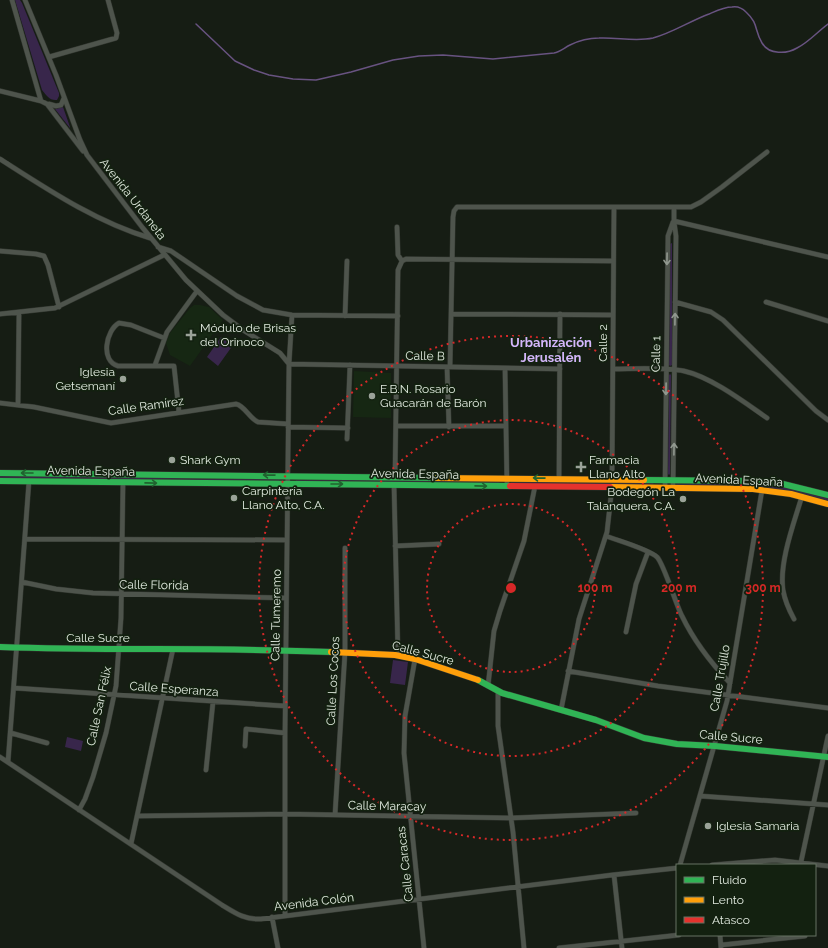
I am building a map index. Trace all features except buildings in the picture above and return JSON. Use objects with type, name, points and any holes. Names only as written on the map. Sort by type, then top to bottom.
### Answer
[{"type":"main road","name":"Avenida España","points":[[0,473],[765,481],[795,486],[828,495]]},
{"type":"main road","name":"Avenida España","points":[[0,481],[535,486],[762,490],[802,496],[828,504]]},
{"type":"main road","name":"Calle Sucre","points":[[0,647],[286,650],[398,655],[480,681],[498,691],[596,720],[644,738],[671,744],[715,746],[826,757]]},
{"type":"street","points":[[12,0],[41,101]]},
{"type":"street","name":"Avenida Urdaneta","points":[[25,0],[87,155],[150,238],[178,272],[223,315],[243,330],[280,353],[289,364]]},
{"type":"street","points":[[49,57],[116,38],[117,33],[108,0]]},
{"type":"street","points":[[0,91],[58,106],[62,103],[64,96]]},
{"type":"street","points":[[47,104],[87,155]]},
{"type":"street","points":[[449,427],[448,367],[451,314],[453,217],[456,208],[461,206],[687,208],[695,206],[767,152]]},
{"type":"street","points":[[0,159],[76,206],[124,229],[150,238]]},
{"type":"street","name":"Calle 2","points":[[612,479],[614,207]]},
{"type":"street","name":"Calle 1","points":[[673,488],[676,236],[674,208]]},
{"type":"street","points":[[674,221],[828,257]]},
{"type":"street","name":"Calle 1","points":[[665,488],[668,236],[674,221]]},
{"type":"street","points":[[398,227],[398,255],[402,261]]},
{"type":"street","points":[[158,247],[171,251],[248,303],[263,310],[292,315],[398,316]]},
{"type":"street","points":[[0,252],[36,254],[44,256],[60,307]]},
{"type":"street","points":[[0,314],[49,310],[60,307],[164,254]]},
{"type":"street","points":[[395,476],[398,270],[402,261],[406,259],[613,261]]},
{"type":"street","points":[[345,316],[347,261]]},
{"type":"street","points":[[155,365],[164,338],[197,291]]},
{"type":"street","points":[[675,302],[711,312],[723,320],[816,411],[828,420]]},
{"type":"street","points":[[766,302],[828,321]]},
{"type":"street","points":[[18,405],[19,313]]},
{"type":"street","points":[[451,314],[613,315]]},
{"type":"street","points":[[559,478],[560,314]]},
{"type":"street","name":"Calle Tumeremo","points":[[285,915],[285,706],[288,425],[289,364],[292,315]]},
{"type":"street","points":[[164,338],[131,325],[120,323],[116,324],[109,336],[107,354],[109,360],[118,366],[174,366],[179,412]]},
{"type":"street","name":"Calle B","points":[[289,364],[560,369]]},
{"type":"street","points":[[347,439],[350,365]]},
{"type":"street","points":[[505,368],[507,486]]},
{"type":"street","points":[[613,369],[674,370],[689,372],[737,397],[767,418]]},
{"type":"street","name":"Calle Ramírez","points":[[0,403],[18,405],[106,422],[117,422],[238,404],[258,422],[348,428]]},
{"type":"street","points":[[396,426],[506,426]]},
{"type":"street","points":[[8,762],[18,648],[29,482]]},
{"type":"street","name":"Calle San Félix","points":[[79,810],[85,799],[93,777],[106,733],[114,695],[120,649],[123,482]]},
{"type":"street","points":[[394,485],[398,655]]},
{"type":"street","points":[[488,686],[494,630],[524,541],[535,486]]},
{"type":"street","points":[[561,710],[579,619],[606,536],[612,487]]},
{"type":"street","name":"Calle Trujillo","points":[[680,864],[715,746],[728,695],[762,490]]},
{"type":"street","points":[[794,619],[787,606],[783,588],[783,580],[787,551],[802,496]]},
{"type":"street","points":[[606,536],[648,552],[659,560],[682,616],[696,641],[730,683]]},
{"type":"street","points":[[25,539],[287,540]]},
{"type":"street","points":[[395,546],[439,544]]},
{"type":"street","name":"Calle Los Cocos","points":[[335,815],[345,652],[345,548]]},
{"type":"street","points":[[626,632],[634,588],[648,552]]},
{"type":"street","name":"Calle Florida","points":[[22,582],[71,591],[122,594],[286,598]]},
{"type":"street","points":[[131,844],[173,649]]},
{"type":"street","name":"Calle Caracas","points":[[414,660],[405,716],[404,759],[424,948]]},
{"type":"street","points":[[568,672],[828,708]]},
{"type":"street","name":"Calle Esperanza","points":[[14,688],[285,706]]},
{"type":"street","points":[[498,691],[498,726],[519,886],[524,948]]},
{"type":"street","points":[[206,770],[212,702]]},
{"type":"street","points":[[245,746],[246,729],[285,733]]},
{"type":"street","points":[[11,733],[47,743]]},
{"type":"street","points":[[802,862],[813,804],[826,757],[828,736]]},
{"type":"street","name":"Avenida Colón","points":[[0,756],[79,810],[239,915],[250,919],[614,874],[676,868]]},
{"type":"street","points":[[700,796],[828,805]]},
{"type":"street","name":"Calle Maracay","points":[[137,816],[285,814],[511,818],[636,813]]},
{"type":"street","points":[[725,864],[775,860],[815,864]]},
{"type":"street","points":[[816,864],[828,866]]},
{"type":"street","points":[[614,874],[622,948]]},
{"type":"street","points":[[272,917],[278,948]]},
{"type":"street","points":[[559,948],[676,935]]},
{"type":"street","points":[[720,936],[721,946],[805,936]]},
{"type":"shaded area","points":[[15,0],[20,0],[22,3],[59,93],[57,100],[50,99],[42,90]]},
{"type":"shaded area","points":[[63,107],[70,127],[70,128],[55,109]]},
{"type":"shaded area","points":[[672,243],[672,365],[670,366],[670,244]]},
{"type":"shaded area","name":"Módulo de Brisas del Orinoco","points":[[194,305],[209,307],[223,320],[190,366],[170,355],[166,343],[170,333],[190,308]]},
{"type":"shaded area","points":[[221,337],[233,345],[218,366],[207,357]]},
{"type":"shaded area","name":"E.B.N. Rosario Guacarán de Barón","points":[[354,371],[391,373],[391,418],[353,417]]},
{"type":"shaded area","points":[[670,374],[671,375],[669,475],[668,474]]},
{"type":"shaded area","points":[[0,475],[280,479],[279,481],[0,479]]},
{"type":"shaded area","points":[[295,479],[500,481],[500,482],[296,481]]},
{"type":"shaded area","points":[[511,481],[653,483],[654,484],[511,483]]},
{"type":"shaded area","points":[[676,482],[753,483],[775,485],[828,498],[828,501],[814,497],[677,486]]},
{"type":"shaded area","points":[[393,660],[408,662],[405,685],[390,683]]},
{"type":"shaded area","points":[[67,737],[83,741],[81,751],[65,747]]},
{"type":"waterway","points":[[196,24],[235,61],[254,70],[269,75],[293,79],[316,80],[393,60],[419,56],[443,55],[493,59],[554,53],[584,40],[606,38],[640,40],[653,38],[717,10],[729,7],[738,7],[746,12],[753,20],[765,47],[769,50],[778,52],[797,48],[828,24]]},
{"type":"traffic: fast","points":[[0,473],[437,478]]},
{"type":"traffic: fast","points":[[644,480],[753,481],[783,484],[828,495]]},
{"type":"traffic: fast","points":[[0,481],[510,486]]},
{"type":"traffic: fast","points":[[0,647],[331,652]]},
{"type":"traffic: fast","points":[[478,680],[502,693],[596,720],[644,738],[677,744],[715,746],[828,757]]},
{"type":"traffic: slow","points":[[437,478],[644,480]]},
{"type":"traffic: slow","points":[[610,487],[753,489],[791,494],[828,504]]},
{"type":"traffic: slow","points":[[331,652],[395,655],[415,659],[478,680]]},
{"type":"traffic: jam","points":[[510,486],[610,487]]},
{"type":"place","name":"Módulo de Brisas del Orinoco","points":[[191,335]]},
{"type":"place","name":"Iglesia Getsemaní","points":[[123,379]]},
{"type":"place","name":"E.B.N. Rosario Guacarán de Barón","points":[[372,396]]},
{"type":"place","name":"Shark Gym","points":[[172,460]]},
{"type":"place","name":"Farmacia Llano Alto","points":[[581,467]]},
{"type":"place","name":"Carpintería Llano Alto, C.A.","points":[[234,498]]},
{"type":"place","name":"Bodegón La Talanquera, C.A.","points":[[683,499]]},
{"type":"place","name":"Iglesia Samaria","points":[[708,826]]},
{"type":"district","name":"Urbanización Jerusalén","points":[[551,350]]}]
